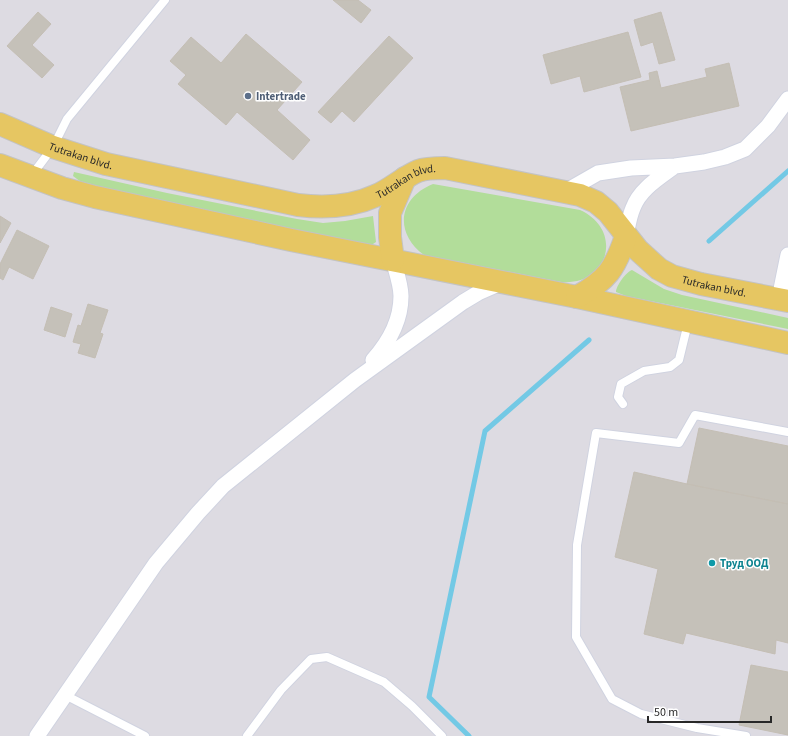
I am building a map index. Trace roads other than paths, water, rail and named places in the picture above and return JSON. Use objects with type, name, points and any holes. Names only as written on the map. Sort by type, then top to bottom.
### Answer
[{"type":"main road","name":"Tutrakan blvd.","points":[[0,124],[53,147],[106,164],[298,205],[317,207],[343,205],[373,197],[389,190],[405,178],[419,171],[432,168],[445,168],[563,193],[580,195],[596,202],[608,212],[638,250],[659,269],[672,276],[700,284],[784,300]]},
{"type":"main road","points":[[0,165],[62,188],[94,197],[292,240],[577,297],[688,322],[788,342]]},
{"type":"main road","points":[[393,260],[390,237],[390,213],[405,178]]},
{"type":"main road","points":[[577,297],[595,287],[612,270],[626,236]]},
{"type":"street","points":[[563,193],[598,173],[631,168],[675,166],[726,157],[745,149],[768,126],[788,98]]},
{"type":"street","points":[[626,236],[632,210],[639,195],[675,166]]},
{"type":"street","points":[[784,300],[788,255]]},
{"type":"street","points":[[355,380],[379,354],[394,331],[400,310],[401,295],[393,260]]},
{"type":"street","points":[[37,736],[156,563],[223,486],[355,380],[463,302],[478,293],[503,282]]},
{"type":"lane","points":[[30,177],[53,147],[67,119],[165,0]]},
{"type":"lane","points":[[623,404],[618,397],[621,384],[644,371],[670,367],[679,360],[688,322]]},
{"type":"lane","points":[[746,736],[697,728],[641,714],[612,700],[576,637],[577,544],[596,433],[679,442],[695,415],[788,432]]},
{"type":"lane","points":[[247,736],[282,690],[311,659],[327,657],[384,682],[412,706],[442,736]]},
{"type":"lane","points":[[65,695],[146,736]]},
{"type":"waterway","points":[[709,241],[788,171]]},
{"type":"waterway","points":[[469,736],[429,697],[485,431],[589,340]]},
{"type":"place","name":"Intertrade","points":[[248,96]]},
{"type":"place","name":"Труд ООД","points":[[712,563]]}]
